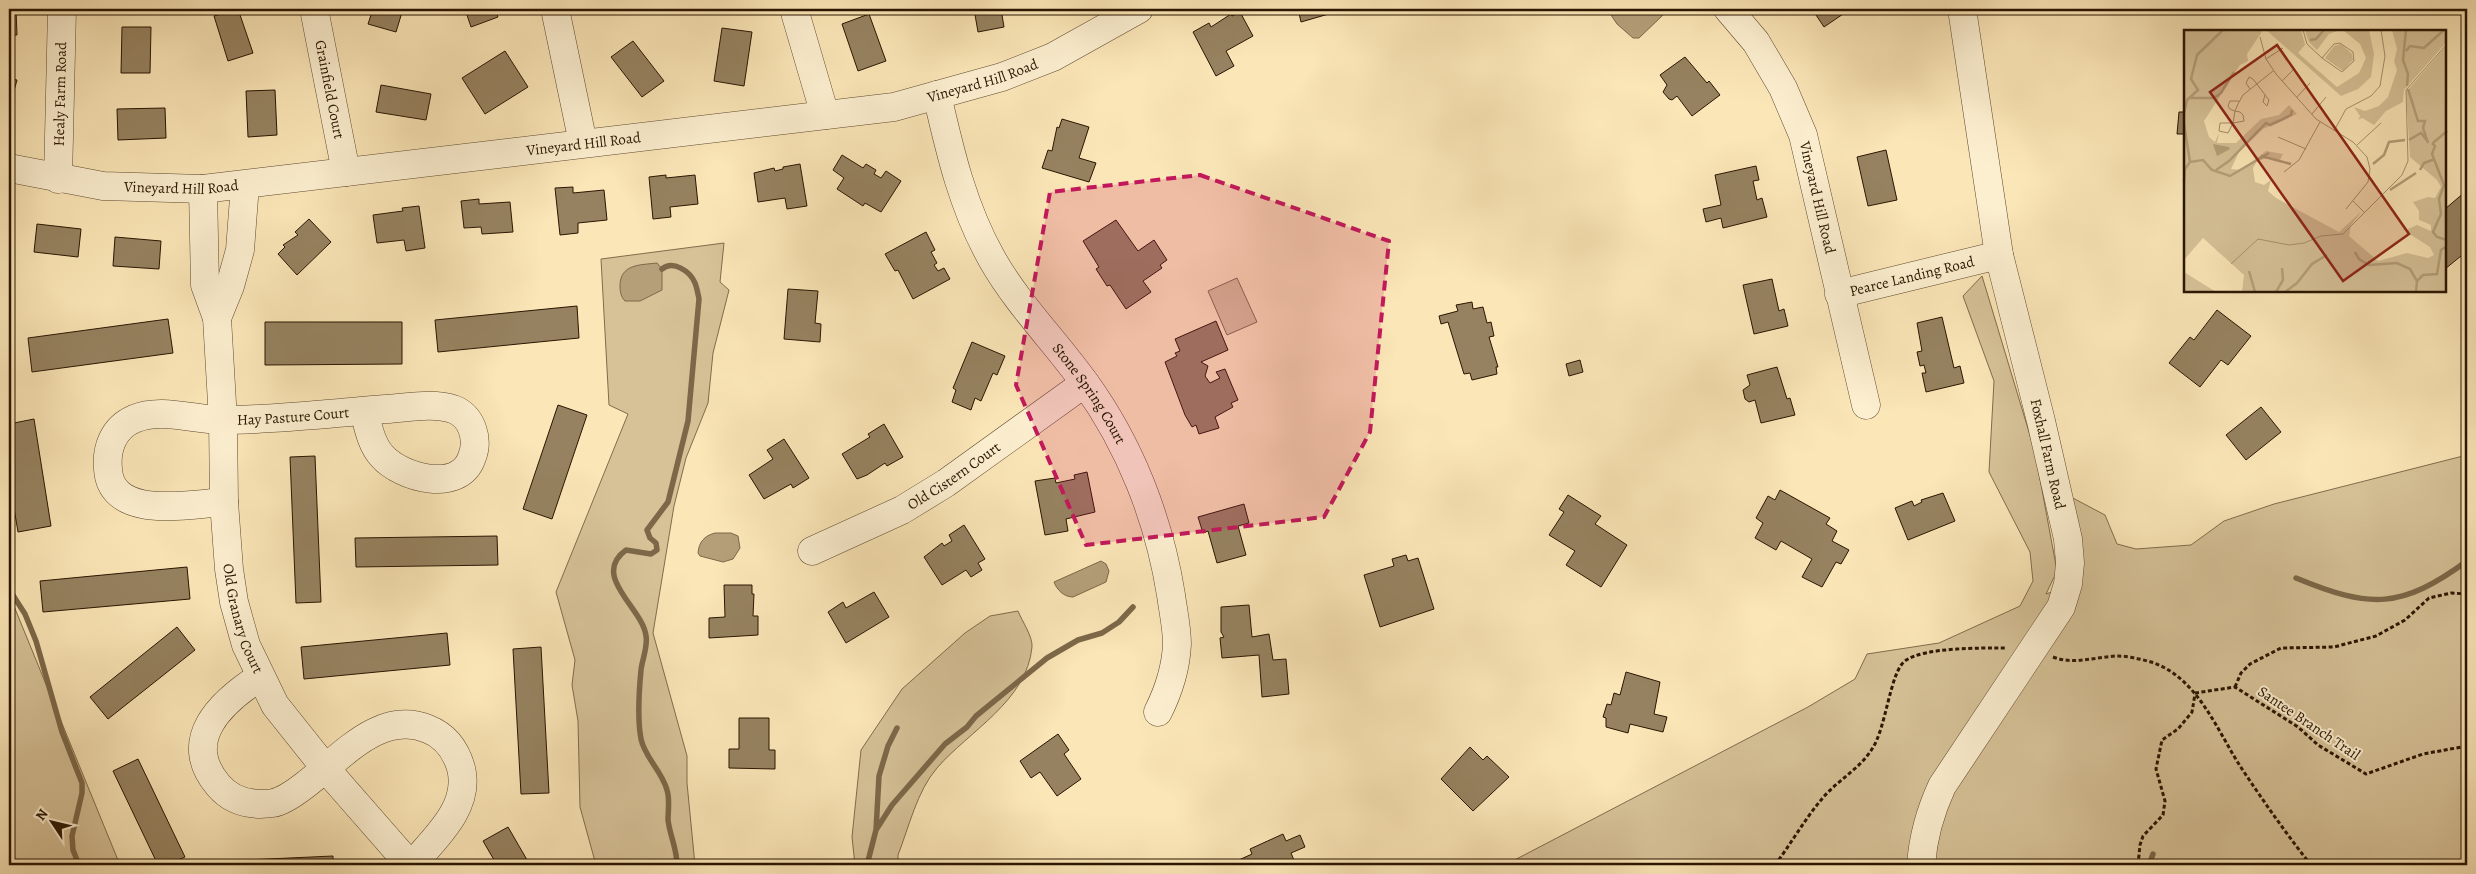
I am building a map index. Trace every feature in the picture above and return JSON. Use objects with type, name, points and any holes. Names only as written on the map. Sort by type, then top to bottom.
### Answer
[{"type":"street","name":"Healy Farm Road","points":[[58,179],[62,9]]},
{"type":"street","name":"Grainfield Court","points":[[314,9],[346,172]]},
{"type":"street","points":[[555,9],[583,143]]},
{"type":"street","points":[[794,9],[825,115]]},
{"type":"street","name":"Vineyard Hill Road","points":[[9,168],[58,179],[103,186],[203,189],[894,107],[1002,77],[1053,57],[1100,18],[1139,9]]},
{"type":"street","name":"Vineyard Hill Road","points":[[1728,9],[1756,42],[1783,88],[1803,135],[1866,404]]},
{"type":"street","name":"Foxhall Farm Road","points":[[1921,865],[1923,842],[1930,813],[1942,786],[2061,607],[2068,584],[2068,540],[2041,421],[1992,257],[1962,9]]},
{"type":"street","name":"Stone Spring Court","points":[[937,95],[962,188],[973,221],[992,259],[1022,305],[1085,383],[1134,468],[1150,511],[1165,557],[1177,644],[1166,695],[1158,712]]},
{"type":"street","name":"Old Granary Court","points":[[217,318],[230,286],[240,250],[245,185]]},
{"type":"street","name":"Old Granary Court","points":[[203,189],[205,285],[217,318],[223,420],[224,502],[234,602],[246,645],[275,705],[326,769],[411,865]]},
{"type":"street","name":"Pearce Landing Road","points":[[1839,294],[1992,257]]},
{"type":"street","name":"Old Cistern Court","points":[[812,551],[902,510],[946,483],[1085,383]]},
{"type":"street","name":"Hay Pasture Court","points":[[223,420],[364,410]]},
{"type":"street","points":[[223,420],[147,415],[132,419],[110,441],[107,456],[108,475],[114,487],[136,504],[150,507],[224,502]]},
{"type":"street","points":[[260,677],[236,692],[213,719],[202,750],[204,763],[212,777],[224,792],[237,801],[274,803],[295,792],[365,737],[382,727],[401,723],[417,724],[433,731],[447,741],[457,756],[462,773],[462,792],[449,821],[411,865]]},
{"type":"path","points":[[2235,687],[2241,673],[2250,664],[2281,648],[2334,647],[2376,636],[2406,620],[2430,598],[2451,593],[2467,594]]},
{"type":"path","points":[[1775,865],[1820,800],[1872,750],[1881,733],[1897,670],[1905,660],[1921,655],[1971,647],[2033,650],[2064,662],[2116,656],[2150,662],[2170,671],[2196,693],[2242,769],[2311,865]]},
{"type":"path","name":"Santee Branch Trail","points":[[2196,693],[2235,687],[2298,727],[2318,745],[2366,774],[2422,754],[2467,746]]},
{"type":"path","points":[[2138,865],[2143,836],[2163,815],[2165,801],[2156,769],[2162,740],[2178,729],[2192,712],[2196,693]]},
{"type":"highlighted area","points":[[1200,175],[1389,241],[1370,432],[1324,517],[1086,545],[1016,385],[1050,192]]},
{"type":"shaded area","points":[[1607,9],[1664,9],[1663,15],[1639,38],[1633,38],[1617,24]]},
{"type":"shaded area","points":[[724,243],[720,282],[729,290],[713,353],[708,403],[686,458],[674,506],[653,633],[687,756],[687,783],[695,865],[596,865],[580,807],[578,721],[572,685],[575,660],[556,592],[628,414],[609,405],[601,259]]},
{"type":"shaded area","points":[[657,263],[662,269],[662,290],[640,301],[625,301],[620,288],[623,273],[632,267]]},
{"type":"shaded area","points":[[1982,276],[2035,452],[2057,571],[2046,594],[2082,582],[2075,568],[2069,496],[2105,515],[2117,544],[2136,549],[2191,545],[2224,521],[2274,504],[2467,455],[2467,865],[1505,865],[1808,707],[1855,679],[1867,654],[1939,643],[2020,606],[2033,581],[2030,552],[1989,472],[1994,381],[1963,296]]},
{"type":"shaded area","points":[[1237,278],[1257,322],[1227,335],[1208,291]]},
{"type":"shaded area","points":[[715,533],[731,533],[738,536],[740,548],[733,559],[723,562],[700,556],[698,553],[701,543],[705,538]]},
{"type":"shaded area","points":[[1101,561],[1106,564],[1109,571],[1106,582],[1073,597],[1064,594],[1055,585],[1054,582]]},
{"type":"shaded area","points":[[9,594],[120,865],[9,865]]},
{"type":"shaded area","points":[[1018,611],[1032,643],[1028,666],[1020,683],[995,714],[950,754],[930,777],[914,810],[898,855],[898,865],[855,865],[852,837],[861,750],[902,689],[965,633],[990,616]]},
{"type":"building","points":[[9,9],[16,9],[17,35],[9,35]]},
{"type":"building","points":[[238,9],[253,53],[228,61],[214,16]]},
{"type":"building","points":[[373,9],[403,9],[396,32],[368,24]]},
{"type":"building","points":[[465,9],[495,9],[498,17],[471,27]]},
{"type":"building","points":[[974,9],[1001,9],[1004,27],[978,32]]},
{"type":"building","points":[[1298,9],[1338,9],[1339,11],[1301,22]]},
{"type":"building","points":[[1812,9],[1848,9],[1849,10],[1824,27]]},
{"type":"building","points":[[1240,12],[1253,36],[1226,51],[1234,66],[1216,76],[1193,32],[1209,23],[1211,27],[1231,14],[1232,16]]},
{"type":"building","points":[[869,14],[886,61],[858,71],[842,24]]},
{"type":"building","points":[[122,27],[151,27],[150,73],[121,73]]},
{"type":"building","points":[[722,28],[752,32],[744,86],[714,81]]},
{"type":"building","points":[[633,41],[664,81],[642,97],[611,57]]},
{"type":"building","points":[[505,51],[528,87],[485,114],[462,78]]},
{"type":"building","points":[[1685,57],[1720,95],[1692,116],[1677,96],[1672,100],[1663,92],[1667,85],[1660,75]]},
{"type":"building","points":[[9,78],[17,80],[9,109]]},
{"type":"building","points":[[381,85],[431,94],[426,120],[376,112]]},
{"type":"building","points":[[275,90],[277,135],[248,137],[246,91]]},
{"type":"building","points":[[165,108],[166,138],[118,140],[117,109]]},
{"type":"building","points":[[2179,112],[2184,112],[2184,134],[2177,134]]},
{"type":"building","points":[[1062,119],[1089,127],[1079,158],[1096,163],[1089,182],[1042,168],[1048,150],[1052,151],[1057,127],[1059,128]]},
{"type":"building","points":[[1886,150],[1897,200],[1868,206],[1857,157]]},
{"type":"building","points":[[842,155],[863,168],[866,164],[876,170],[874,174],[881,178],[886,171],[901,181],[881,212],[865,203],[863,206],[837,189],[844,178],[833,170]]},
{"type":"building","points":[[800,164],[807,206],[787,209],[785,198],[758,202],[754,173],[774,168],[775,171],[783,169],[783,167]]},
{"type":"building","points":[[1756,166],[1759,180],[1753,181],[1757,200],[1762,198],[1767,217],[1723,228],[1721,218],[1706,222],[1703,209],[1721,205],[1715,175]]},
{"type":"building","points":[[666,175],[666,178],[695,175],[698,204],[670,207],[671,217],[653,219],[649,177]]},
{"type":"building","points":[[573,187],[573,193],[604,190],[607,220],[578,223],[578,233],[560,235],[555,188]]},
{"type":"building","points":[[2465,192],[2467,263],[2461,256],[2446,268],[2446,208]]},
{"type":"building","points":[[479,199],[479,204],[510,202],[513,232],[482,234],[481,227],[464,228],[461,201]]},
{"type":"building","points":[[419,206],[425,248],[406,251],[404,240],[377,243],[373,215],[403,211],[402,208]]},
{"type":"building","points":[[309,219],[331,242],[297,275],[278,254],[285,247],[283,245],[298,235],[295,232]]},
{"type":"building","points":[[1116,220],[1138,251],[1154,240],[1167,260],[1160,265],[1162,268],[1143,281],[1151,292],[1126,309],[1110,285],[1107,286],[1096,269],[1099,267],[1083,241]]},
{"type":"building","points":[[37,224],[81,229],[78,257],[34,252]]},
{"type":"building","points":[[926,232],[935,250],[931,252],[937,263],[934,265],[938,271],[944,268],[950,279],[913,299],[898,270],[895,271],[885,254]]},
{"type":"building","points":[[115,237],[161,241],[159,269],[113,266]]},
{"type":"building","points":[[1772,279],[1779,311],[1784,309],[1788,326],[1754,334],[1743,285]]},
{"type":"building","points":[[788,289],[818,291],[815,323],[821,324],[820,342],[784,339]]},
{"type":"building","points":[[1472,302],[1473,309],[1483,307],[1487,323],[1491,322],[1494,336],[1489,337],[1498,367],[1496,367],[1497,374],[1472,380],[1470,373],[1464,374],[1448,322],[1441,324],[1439,316],[1458,311],[1456,305]]},
{"type":"building","points":[[577,306],[579,338],[438,352],[435,320]]},
{"type":"building","points":[[2217,310],[2251,336],[2228,365],[2221,360],[2200,387],[2169,363],[2190,337],[2194,340]]},
{"type":"building","points":[[1942,317],[1954,368],[1960,366],[1964,383],[1926,392],[1922,373],[1926,373],[1924,365],[1920,366],[1917,352],[1922,351],[1917,323]]},
{"type":"building","points":[[168,319],[173,353],[32,372],[28,338]]},
{"type":"building","points":[[1216,321],[1228,350],[1201,362],[1208,366],[1205,376],[1210,383],[1220,378],[1216,372],[1225,369],[1238,400],[1231,403],[1233,407],[1215,417],[1219,428],[1199,434],[1196,425],[1192,427],[1185,415],[1165,362],[1177,356],[1175,353],[1180,351],[1175,339]]},
{"type":"building","points":[[265,322],[402,322],[402,364],[265,365]]},
{"type":"building","points":[[972,342],[1005,356],[997,375],[993,373],[981,401],[975,398],[971,410],[952,402],[956,390],[953,388]]},
{"type":"building","points":[[1580,360],[1583,372],[1569,376],[1566,364]]},
{"type":"building","points":[[1777,367],[1787,399],[1790,398],[1795,415],[1761,423],[1755,400],[1749,402],[1745,399],[1743,390],[1750,385],[1747,375]]},
{"type":"building","points":[[558,405],[587,415],[552,519],[523,509]]},
{"type":"building","points":[[2261,407],[2281,432],[2246,460],[2226,435]]},
{"type":"building","points":[[34,419],[51,526],[18,532],[9,478],[9,424]]},
{"type":"building","points":[[884,424],[903,457],[887,466],[885,463],[857,479],[842,454],[870,437],[868,434]]},
{"type":"building","points":[[784,439],[809,478],[793,488],[791,484],[764,499],[749,475],[773,459],[767,450]]},
{"type":"building","points":[[315,456],[321,602],[296,603],[290,457]]},
{"type":"building","points":[[1087,472],[1095,512],[1066,519],[1068,531],[1045,535],[1035,481],[1055,478],[1056,483],[1075,479],[1074,475]]},
{"type":"building","points":[[1780,490],[1830,518],[1826,524],[1837,531],[1832,541],[1849,550],[1841,564],[1836,562],[1822,587],[1802,577],[1812,559],[1781,541],[1776,550],[1755,538],[1763,523],[1756,518],[1768,496],[1775,500]]},
{"type":"building","points":[[1943,493],[1955,521],[1908,540],[1895,508],[1912,501],[1914,506],[1922,502],[1921,500]]},
{"type":"building","points":[[1568,495],[1601,516],[1595,524],[1627,545],[1601,587],[1566,565],[1575,551],[1549,535],[1564,512],[1559,509]]},
{"type":"building","points":[[1244,504],[1249,523],[1238,526],[1246,555],[1217,563],[1208,531],[1203,533],[1198,517]]},
{"type":"building","points":[[964,525],[985,559],[978,563],[982,570],[971,577],[966,570],[942,585],[924,557],[942,543],[944,546],[952,541],[949,535]]},
{"type":"building","points":[[497,536],[498,565],[356,567],[355,538]]},
{"type":"building","points":[[1406,555],[1408,561],[1418,558],[1434,609],[1380,627],[1364,575],[1394,566],[1392,559]]},
{"type":"building","points":[[187,567],[190,599],[43,612],[40,581]]},
{"type":"building","points":[[724,585],[752,585],[752,594],[754,594],[753,616],[758,616],[758,635],[709,638],[709,618],[725,617]]},
{"type":"building","points":[[874,592],[889,617],[846,643],[828,612],[843,602],[846,608]]},
{"type":"building","points":[[1249,605],[1252,637],[1269,634],[1273,660],[1286,659],[1289,694],[1262,697],[1259,655],[1222,658],[1220,638],[1224,637],[1221,632],[1221,607]]},
{"type":"building","points":[[177,627],[195,650],[108,719],[90,697]]},
{"type":"building","points":[[447,633],[450,665],[304,679],[301,647]]},
{"type":"building","points":[[541,647],[549,793],[521,794],[513,649]]},
{"type":"building","points":[[1626,672],[1660,682],[1654,714],[1667,717],[1663,732],[1630,724],[1628,733],[1606,727],[1606,718],[1603,717],[1607,704],[1611,705],[1614,693],[1620,695]]},
{"type":"building","points":[[739,718],[769,718],[769,750],[775,750],[775,769],[729,768],[729,749],[739,749]]},
{"type":"building","points":[[1058,734],[1069,750],[1064,754],[1081,779],[1057,796],[1040,772],[1031,778],[1020,761]]},
{"type":"building","points":[[1470,747],[1483,760],[1487,756],[1509,777],[1473,811],[1441,779]]},
{"type":"building","points":[[138,759],[185,857],[167,865],[158,865],[113,771]]},
{"type":"building","points":[[508,827],[530,865],[497,865],[483,841]]},
{"type":"building","points":[[1283,834],[1286,841],[1300,835],[1305,847],[1291,853],[1296,865],[1230,864],[1252,854],[1250,849]]},
{"type":"building","points":[[333,856],[333,865],[224,865],[224,861]]},
{"type":"waterway","points":[[662,269],[676,266],[689,274],[695,283],[699,299],[688,421],[668,502],[647,530],[650,538],[656,543],[657,550],[651,554],[626,550],[616,560],[614,570],[621,592],[637,614],[646,636],[640,687],[641,739],[643,746],[665,783],[669,801],[668,820],[677,865]]},
{"type":"waterway","points":[[2296,578],[2345,595],[2366,599],[2385,599],[2404,596],[2423,588],[2444,577],[2467,561]]},
{"type":"waterway","points":[[9,589],[25,614],[36,641],[62,732],[82,783],[82,793],[72,836],[73,850],[79,865]]},
{"type":"waterway","points":[[876,830],[892,805],[945,744],[967,727],[976,716],[1047,658],[1078,640],[1102,633],[1119,622],[1133,607]]},
{"type":"waterway","points":[[867,865],[876,830],[879,776],[888,746],[897,728]]},
{"type":"waterway","points":[[2149,865],[2153,854]]}]
